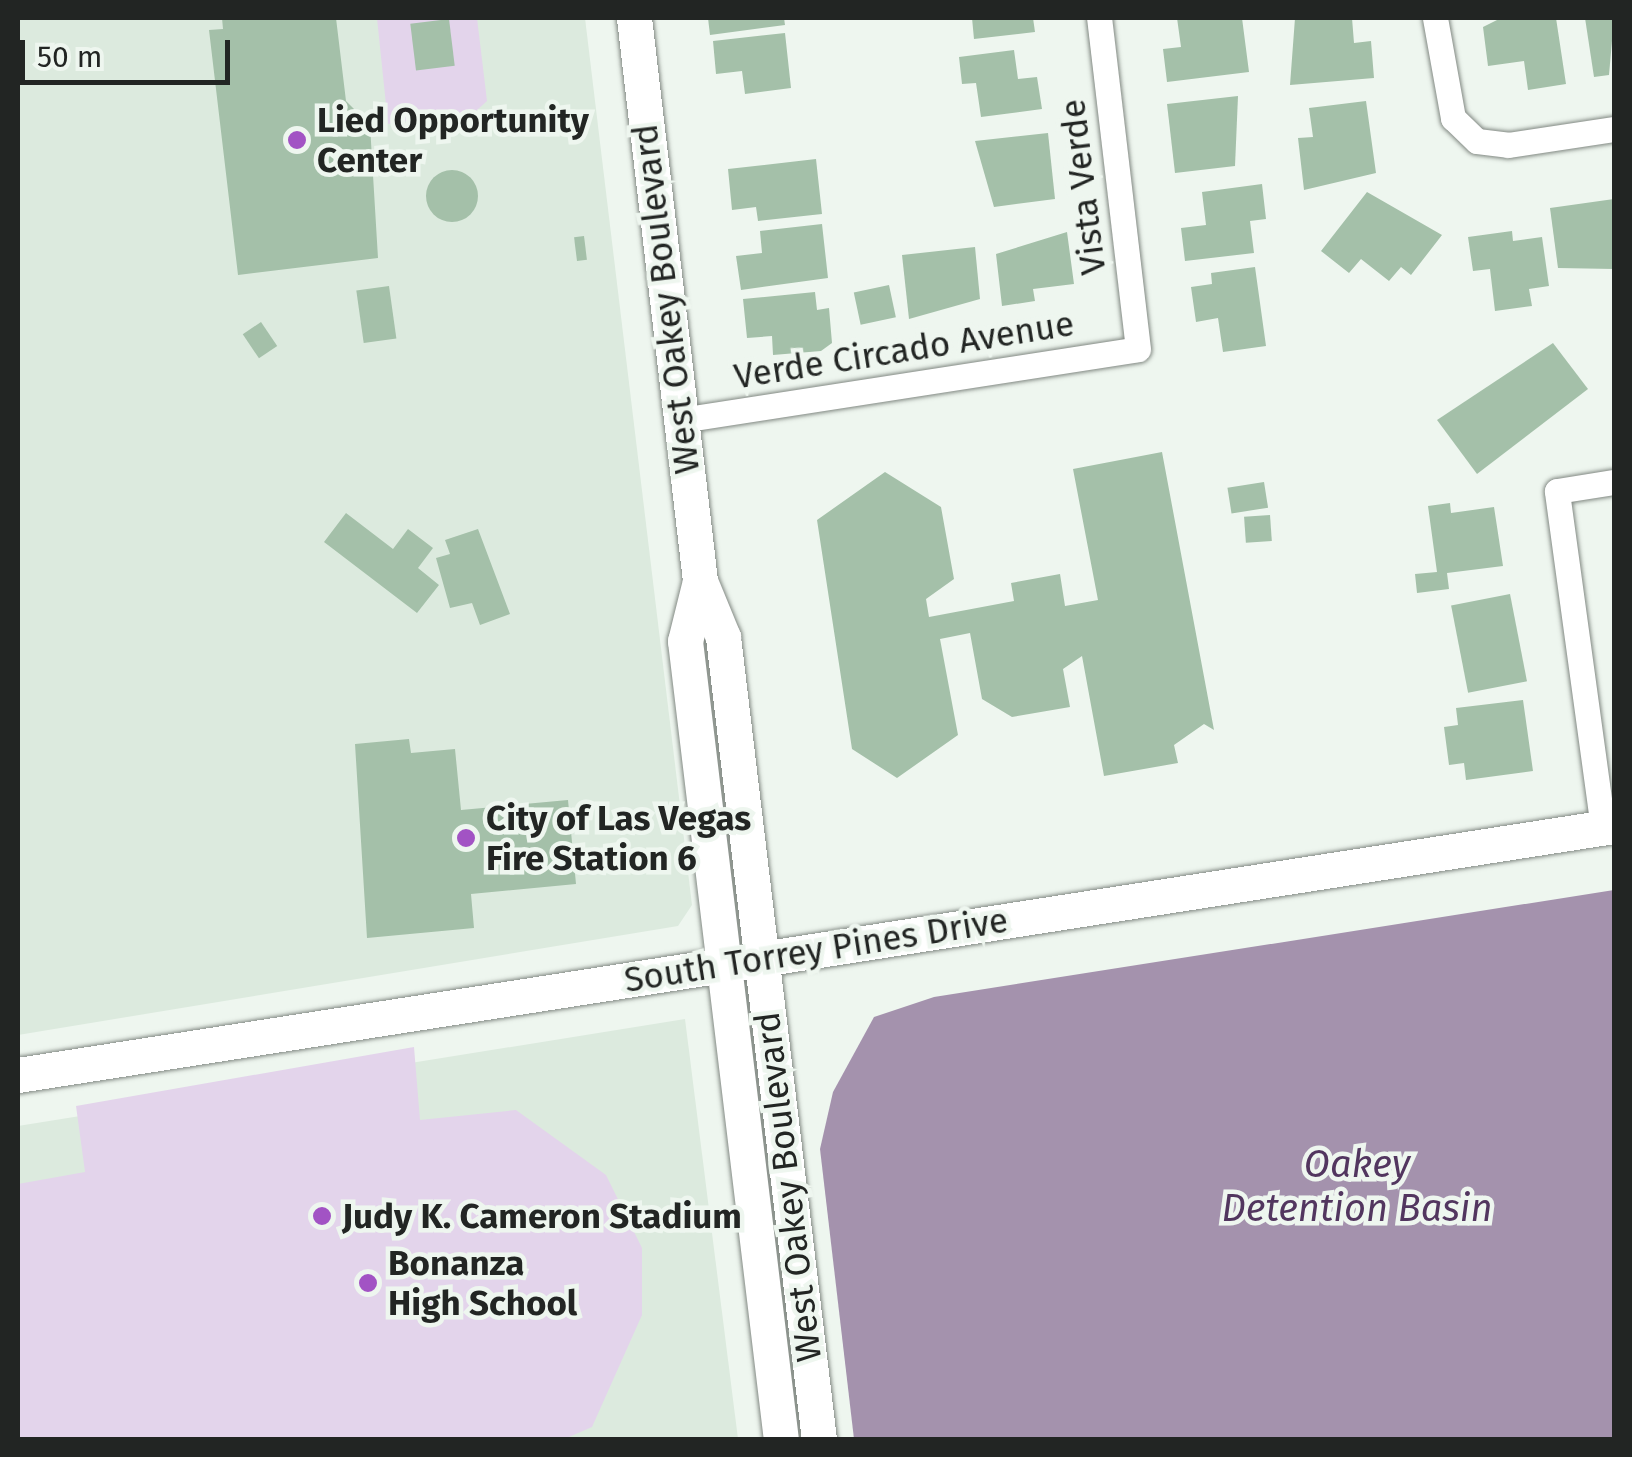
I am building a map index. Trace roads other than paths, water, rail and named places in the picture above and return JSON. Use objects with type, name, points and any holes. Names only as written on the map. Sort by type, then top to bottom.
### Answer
[{"type":"main road","name":"West Oakey Boulevard","points":[[634,18],[700,580],[723,637],[819,1440]]},
{"type":"main road","name":"West Oakey Boulevard","points":[[700,580],[684,641],[780,1440]]},
{"type":"main road","points":[[696,733],[734,728]]},
{"type":"main road","name":"South Torrey Pines Drive","points":[[18,1075],[1609,827]]},
{"type":"street","name":"Vista Verde","points":[[1098,18],[1138,348]]},
{"type":"street","points":[[1434,18],[1453,118],[1464,130],[1508,145],[1614,129]]},
{"type":"street","name":"Verde Circado Avenue","points":[[681,420],[1138,348]]},
{"type":"street","points":[[1609,827],[1556,491],[1614,482]]},
{"type":"water","name":"Oakey Detention Basin","points":[[1614,890],[1614,1439],[854,1439],[820,1149],[833,1092],[874,1017],[934,997]]},
{"type":"place","name":"Lied Opportunity Center","points":[[297,140]]},
{"type":"place","name":"City of Las Vegas Fire Station 6","points":[[466,838]]},
{"type":"place","name":"Judy K. Cameron Stadium","points":[[322,1216]]},
{"type":"place","name":"Bonanza High School","points":[[368,1283]]}]
